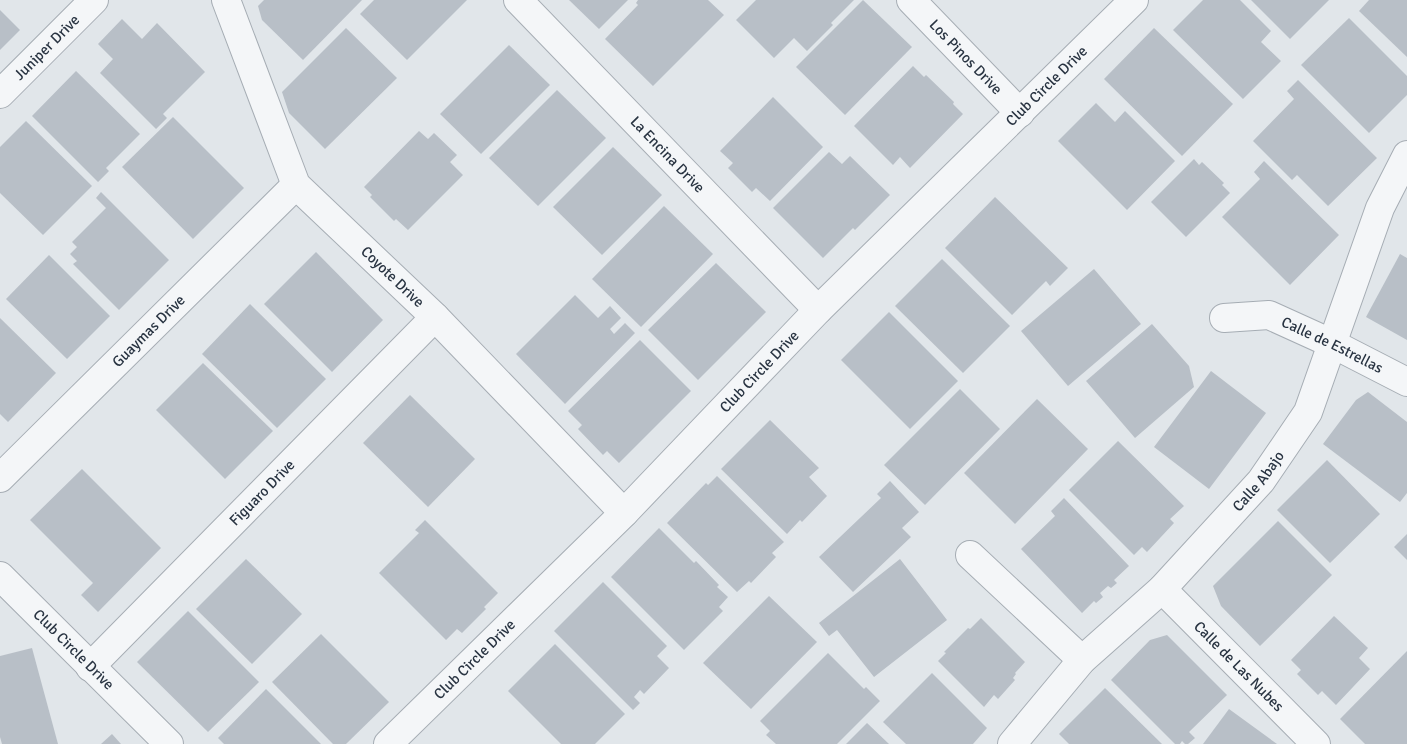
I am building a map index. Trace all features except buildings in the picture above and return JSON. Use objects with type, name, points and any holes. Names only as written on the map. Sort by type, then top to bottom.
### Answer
[{"type":"street","name":"Juniper Drive","points":[[0,94],[94,0]]},
{"type":"street","name":"Coyote Drive","points":[[226,0],[296,185],[435,318],[624,513]]},
{"type":"street","name":"La Encina Drive","points":[[518,0],[818,310]]},
{"type":"street","name":"Los Pinos Drive","points":[[911,0],[1020,113]]},
{"type":"street","name":"Club Circle Drive","points":[[388,744],[624,513],[818,310],[1134,0]]},
{"type":"street","name":"Calle Abajo","points":[[1012,744],[1082,660],[1162,589],[1266,473],[1308,412],[1380,208],[1407,155]]},
{"type":"street","name":"Guaymas Drive","points":[[0,478],[296,185]]},
{"type":"street","name":"Calle de Estrellas","points":[[1224,318],[1269,315],[1333,344],[1407,382]]},
{"type":"street","name":"Figuaro Drive","points":[[90,667],[435,318]]},
{"type":"street","points":[[970,554],[1082,660]]},
{"type":"street","name":"Club Circle Drive","points":[[0,576],[169,744]]},
{"type":"street","name":"Calle de Las Nubes","points":[[1162,589],[1316,744]]}]
